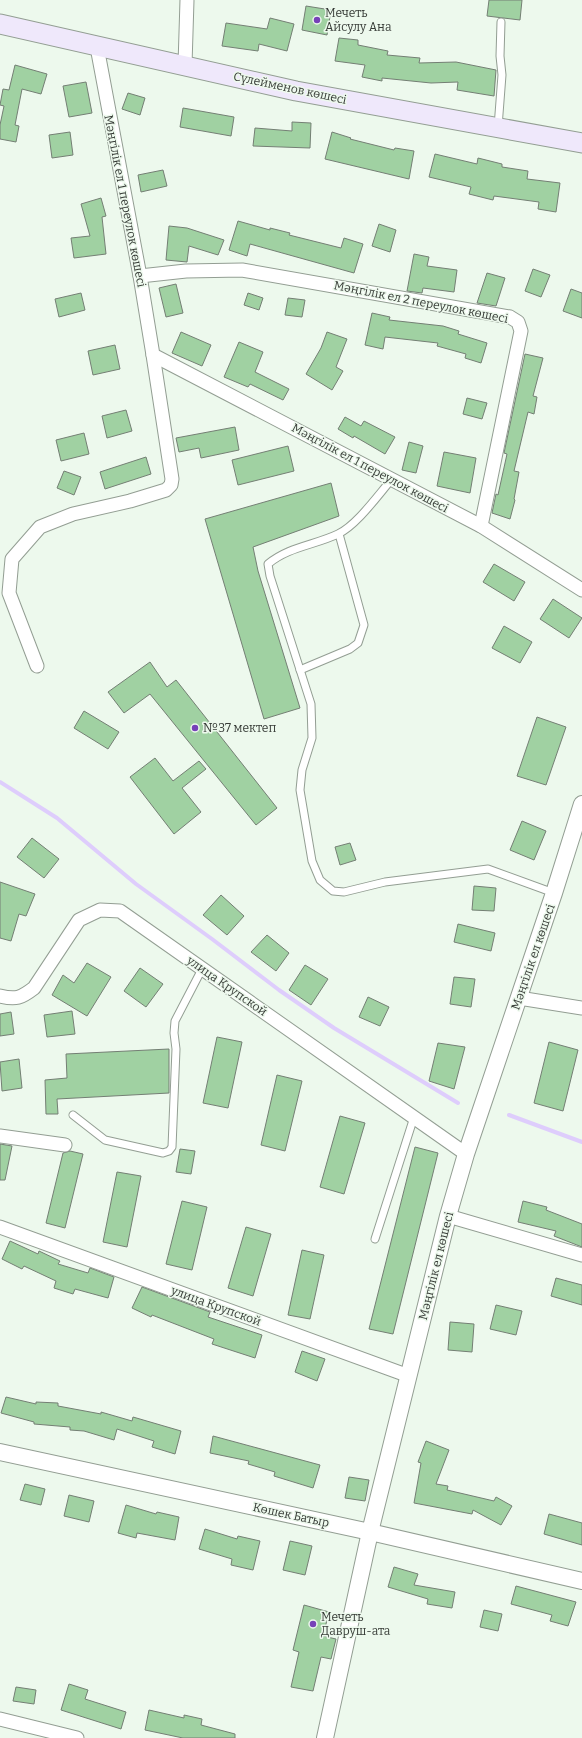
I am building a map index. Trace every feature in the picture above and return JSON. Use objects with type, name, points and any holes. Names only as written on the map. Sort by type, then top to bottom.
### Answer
[{"type":"main road","name":"Сүлейменов көшесі","points":[[0,24],[296,91],[582,143]]},
{"type":"street","points":[[185,65],[187,0]]},
{"type":"street","name":"Мәңгілік ел 1 переулок көшесі","points":[[37,666],[9,593],[12,559],[40,527],[73,514],[130,501],[166,490],[171,485],[172,479],[140,276],[97,47]]},
{"type":"street","name":"Мәңгілік ел 2 переулок көшесі","points":[[140,276],[186,271],[242,270],[510,317],[518,322],[521,331],[481,526]]},
{"type":"street","name":"Мәңгілік ел 1 переулок көшесі","points":[[152,355],[481,526],[582,590]]},
{"type":"street","name":"Мәңгілік ел көшесі","points":[[325,1738],[370,1532],[448,1216],[466,1154],[581,815]]},
{"type":"street","name":"улица Крупской","points":[[0,996],[13,999],[25,995],[34,988],[80,920],[100,910],[120,911],[466,1154]]},
{"type":"street","points":[[519,998],[582,1008]]},
{"type":"street","points":[[0,1136],[66,1145]]},
{"type":"street","points":[[448,1216],[582,1255]]},
{"type":"street","name":"улица Крупской","points":[[0,1227],[409,1376]]},
{"type":"street","name":"Көшек Батыр","points":[[0,1452],[370,1532],[582,1581]]},
{"type":"street","points":[[0,1719],[77,1738]]},
{"type":"lane","points":[[498,128],[502,75],[500,56],[501,22]]},
{"type":"lane","points":[[392,479],[361,516],[339,534],[279,555],[268,564],[270,576],[311,704],[312,738],[302,770],[300,790],[312,861],[320,880],[333,891],[344,892],[385,882],[488,869],[554,893]]},
{"type":"lane","points":[[300,670],[350,649],[358,643],[364,625],[339,534]]},
{"type":"lane","points":[[73,1115],[105,1140],[163,1153],[169,1151],[172,1147],[176,1049],[174,1033],[175,1022],[202,968]]},
{"type":"lane","points":[[375,1239],[414,1117]]},
{"type":"building","points":[[489,0],[522,0],[520,20],[487,16]]},
{"type":"building","name":"Мечеть Айсулу Ана","points":[[306,6],[331,10],[327,35],[302,30]]},
{"type":"building","points":[[270,18],[294,24],[287,51],[259,44],[258,51],[222,46],[226,23],[267,29]]},
{"type":"building","points":[[339,38],[358,40],[358,45],[388,51],[387,55],[420,58],[419,63],[456,62],[496,70],[494,96],[457,90],[458,82],[431,83],[382,78],[382,81],[362,77],[365,65],[335,61]]},
{"type":"building","points":[[15,65],[47,74],[41,94],[22,89],[15,125],[19,126],[16,142],[0,139],[0,125],[4,106],[0,105],[3,89],[9,90]]},
{"type":"building","points":[[86,82],[92,113],[69,117],[63,86]]},
{"type":"building","points":[[128,93],[145,98],[140,115],[122,109]]},
{"type":"building","points":[[183,108],[234,117],[231,136],[180,127]]},
{"type":"building","points":[[292,122],[311,123],[310,148],[253,146],[255,128],[292,131]]},
{"type":"building","points":[[70,132],[73,155],[52,158],[49,135]]},
{"type":"building","points":[[332,132],[351,138],[350,139],[394,150],[395,148],[414,151],[409,179],[325,159]]},
{"type":"building","points":[[435,154],[477,164],[478,158],[502,164],[502,167],[528,171],[527,179],[560,183],[556,212],[538,209],[539,202],[494,196],[493,200],[469,194],[471,187],[429,177]]},
{"type":"building","points":[[163,170],[167,186],[141,192],[138,175]]},
{"type":"building","points":[[101,198],[106,216],[102,217],[106,254],[74,258],[71,238],[90,236],[81,204]]},
{"type":"building","points":[[238,221],[270,230],[270,228],[290,233],[289,235],[341,248],[344,238],[363,244],[354,273],[250,244],[247,256],[229,250]]},
{"type":"building","points":[[379,224],[396,230],[390,252],[372,246]]},
{"type":"building","points":[[169,226],[187,228],[224,240],[218,255],[189,246],[187,262],[166,260]]},
{"type":"building","points":[[414,254],[429,257],[427,266],[457,270],[454,292],[423,288],[422,293],[407,291]]},
{"type":"building","points":[[533,269],[550,275],[541,297],[525,291]]},
{"type":"building","points":[[487,273],[505,278],[496,306],[477,303]]},
{"type":"building","points":[[176,284],[183,313],[166,317],[159,288]]},
{"type":"building","points":[[571,289],[582,293],[582,318],[563,311]]},
{"type":"building","points":[[81,293],[85,310],[59,317],[55,299]]},
{"type":"building","points":[[248,293],[263,298],[259,310],[244,305]]},
{"type":"building","points":[[288,298],[305,300],[302,317],[285,315]]},
{"type":"building","points":[[372,313],[390,317],[389,320],[443,326],[459,331],[458,334],[487,343],[481,363],[465,358],[466,354],[437,346],[438,343],[385,337],[383,349],[365,345]]},
{"type":"building","points":[[181,332],[211,345],[202,366],[172,353]]},
{"type":"building","points":[[327,332],[347,339],[336,367],[343,371],[332,390],[306,374],[321,348]]},
{"type":"building","points":[[239,342],[263,352],[255,372],[289,389],[283,400],[250,384],[248,387],[224,377]]},
{"type":"building","points":[[115,345],[120,369],[93,375],[88,351]]},
{"type":"building","points":[[525,354],[543,358],[533,396],[537,397],[534,414],[528,412],[514,471],[519,472],[515,500],[510,519],[492,513],[496,494],[498,495],[507,454],[504,453]]},
{"type":"building","points":[[467,398],[487,403],[482,419],[463,414]]},
{"type":"building","points":[[126,410],[132,431],[107,438],[102,416]]},
{"type":"building","points":[[345,417],[361,426],[364,421],[395,437],[385,454],[354,436],[353,438],[338,429]]},
{"type":"building","points":[[235,427],[239,450],[201,458],[199,448],[179,452],[176,438]]},
{"type":"building","points":[[84,433],[89,454],[61,461],[56,440]]},
{"type":"building","points":[[409,442],[423,446],[416,473],[402,470]]},
{"type":"building","points":[[288,446],[294,471],[238,485],[232,460]]},
{"type":"building","points":[[444,452],[476,458],[470,493],[437,486]]},
{"type":"building","points":[[146,457],[151,474],[105,489],[100,472]]},
{"type":"building","points":[[64,471],[81,477],[74,495],[57,488]]},
{"type":"building","points":[[331,483],[339,516],[253,547],[258,571],[300,708],[264,719],[205,519]]},
{"type":"building","points":[[494,564],[525,582],[514,601],[483,582]]},
{"type":"building","points":[[553,599],[582,618],[569,638],[540,619]]},
{"type":"building","points":[[504,626],[532,642],[520,663],[492,648]]},
{"type":"building","name":"№37 мектеп","points":[[150,662],[167,687],[176,680],[277,808],[256,825],[150,694],[124,713],[108,692]]},
{"type":"building","points":[[84,711],[119,732],[108,749],[74,728]]},
{"type":"building","points":[[537,717],[566,727],[546,785],[517,776]]},
{"type":"building","points":[[155,758],[173,781],[199,761],[206,769],[182,788],[201,812],[174,834],[130,777]]},
{"type":"building","points":[[522,821],[546,831],[534,860],[510,850]]},
{"type":"building","points":[[32,838],[59,859],[44,878],[17,857]]},
{"type":"building","points":[[350,843],[356,860],[340,865],[335,847]]},
{"type":"building","points":[[0,882],[35,894],[26,916],[19,914],[11,941],[0,938]]},
{"type":"building","points":[[474,886],[496,888],[494,911],[472,910]]},
{"type":"building","points":[[221,895],[244,916],[227,935],[203,915]]},
{"type":"building","points":[[458,924],[495,933],[491,951],[454,942]]},
{"type":"building","points":[[267,935],[289,953],[276,971],[251,952]]},
{"type":"building","points":[[87,963],[111,977],[87,1016],[52,995],[63,975],[74,983]]},
{"type":"building","points":[[305,965],[328,979],[311,1005],[289,990]]},
{"type":"building","points":[[140,968],[163,984],[146,1007],[124,991]]},
{"type":"building","points":[[454,977],[475,979],[471,1007],[450,1004]]},
{"type":"building","points":[[368,997],[389,1007],[380,1026],[359,1017]]},
{"type":"building","points":[[72,1011],[75,1034],[47,1037],[44,1015]]},
{"type":"building","points":[[11,1012],[14,1034],[0,1036],[0,1014]]},
{"type":"building","points":[[217,1037],[242,1042],[228,1108],[203,1103]]},
{"type":"building","points":[[549,1042],[578,1050],[563,1111],[534,1103]]},
{"type":"building","points":[[438,1043],[465,1047],[454,1089],[429,1081]]},
{"type":"building","points":[[169,1049],[169,1093],[57,1099],[58,1114],[46,1114],[45,1080],[67,1078],[66,1054]]},
{"type":"building","points":[[19,1059],[22,1088],[2,1091],[0,1062]]},
{"type":"building","points":[[277,1075],[302,1081],[285,1151],[261,1145]]},
{"type":"building","points":[[340,1116],[365,1123],[344,1194],[320,1187]]},
{"type":"building","points":[[0,1144],[12,1146],[5,1180],[0,1180]]},
{"type":"building","points":[[415,1147],[438,1153],[393,1334],[369,1329]]},
{"type":"building","points":[[180,1149],[195,1151],[191,1174],[176,1172]]},
{"type":"building","points":[[70,1151],[83,1154],[65,1228],[46,1223],[63,1153]]},
{"type":"building","points":[[117,1172],[141,1176],[127,1247],[103,1242]]},
{"type":"building","points":[[182,1201],[207,1207],[192,1270],[166,1264]]},
{"type":"building","points":[[523,1201],[547,1207],[546,1210],[582,1224],[582,1247],[554,1236],[556,1231],[518,1222]]},
{"type":"building","points":[[246,1227],[271,1234],[253,1296],[228,1288]]},
{"type":"building","points":[[10,1241],[38,1254],[39,1251],[60,1261],[58,1264],[88,1273],[90,1268],[114,1277],[108,1298],[75,1289],[73,1294],[54,1288],[56,1281],[24,1266],[22,1269],[2,1259]]},
{"type":"building","points":[[302,1250],[324,1255],[310,1319],[288,1315]]},
{"type":"building","points":[[556,1278],[582,1285],[582,1305],[551,1296]]},
{"type":"building","points":[[142,1287],[210,1312],[208,1317],[262,1335],[255,1358],[212,1344],[214,1339],[152,1315],[151,1317],[132,1308]]},
{"type":"building","points":[[496,1305],[522,1311],[516,1335],[490,1329]]},
{"type":"building","points":[[450,1322],[474,1324],[472,1352],[448,1350]]},
{"type":"building","points":[[302,1351],[325,1359],[317,1381],[295,1372]]},
{"type":"building","points":[[6,1397],[36,1404],[36,1402],[58,1403],[58,1406],[101,1414],[101,1412],[132,1421],[133,1417],[181,1431],[175,1454],[152,1447],[154,1441],[117,1429],[114,1440],[84,1431],[70,1430],[70,1427],[34,1424],[34,1422],[1,1413]]},
{"type":"building","points":[[213,1436],[320,1465],[313,1488],[274,1476],[275,1472],[248,1464],[249,1461],[210,1453]]},
{"type":"building","points":[[426,1441],[449,1450],[436,1484],[448,1486],[447,1490],[494,1501],[496,1497],[512,1506],[501,1525],[473,1510],[472,1514],[414,1503],[421,1463],[418,1462]]},
{"type":"building","points":[[349,1477],[369,1480],[365,1501],[345,1498]]},
{"type":"building","points":[[25,1484],[45,1489],[41,1505],[20,1500]]},
{"type":"building","points":[[69,1495],[94,1501],[89,1522],[64,1516]]},
{"type":"building","points":[[126,1505],[156,1514],[157,1512],[179,1517],[175,1540],[137,1533],[136,1538],[118,1533]]},
{"type":"building","points":[[549,1514],[582,1523],[582,1545],[544,1534]]},
{"type":"building","points":[[205,1529],[237,1539],[238,1536],[260,1541],[253,1570],[231,1565],[232,1559],[199,1549]]},
{"type":"building","points":[[290,1541],[312,1546],[305,1575],[283,1570]]},
{"type":"building","points":[[394,1567],[418,1574],[414,1585],[455,1592],[452,1608],[427,1604],[428,1599],[388,1587]]},
{"type":"building","points":[[516,1586],[576,1602],[568,1626],[550,1621],[552,1615],[511,1604]]},
{"type":"building","name":"Мечеть Давруш-ата","points":[[304,1605],[329,1612],[323,1636],[336,1639],[331,1659],[321,1657],[313,1691],[291,1687],[299,1652],[293,1650]]},
{"type":"building","points":[[484,1610],[502,1614],[498,1631],[480,1627]]},
{"type":"building","points":[[69,1684],[88,1690],[85,1699],[126,1712],[121,1729],[61,1710]]},
{"type":"building","points":[[16,1687],[36,1690],[34,1704],[13,1701]]},
{"type":"building","points":[[149,1710],[184,1718],[184,1715],[202,1719],[201,1725],[235,1734],[235,1738],[183,1738],[145,1730]]},
{"type":"waterway","points":[[0,782],[57,818],[136,884],[279,990],[334,1028],[458,1103]]},
{"type":"waterway","points":[[509,1115],[582,1142]]},
{"type":"place","name":"Мечеть Айсулу Ана","points":[[317,20]]},
{"type":"place","name":"№37 мектеп","points":[[195,728]]},
{"type":"place","name":"Мечеть Давруш-ата","points":[[313,1624]]}]
